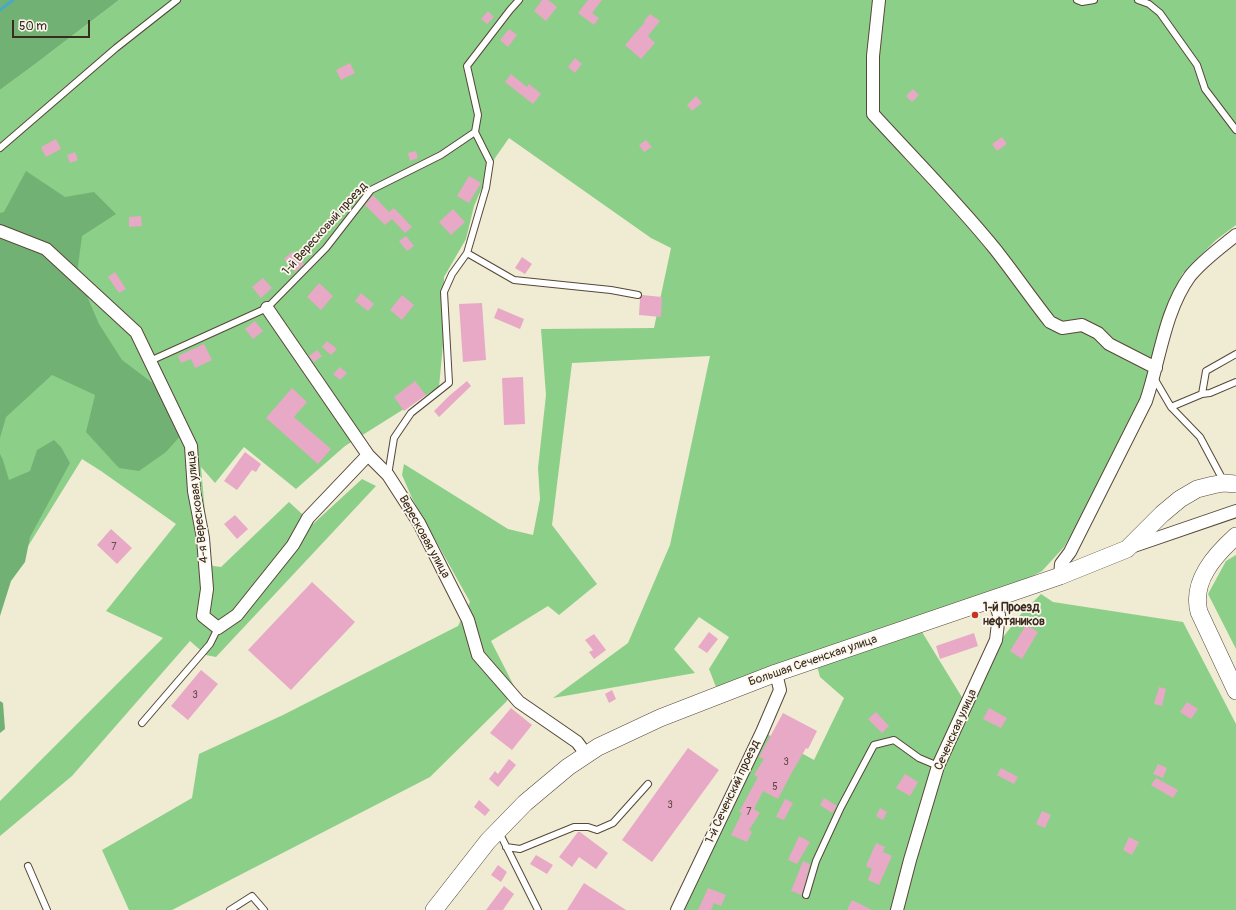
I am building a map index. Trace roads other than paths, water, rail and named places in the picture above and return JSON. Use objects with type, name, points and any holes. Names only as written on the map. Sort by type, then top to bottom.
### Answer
[{"type":"street","points":[[879,0],[873,56],[873,114],[904,148],[929,172],[995,249],[1050,322],[1062,328],[1082,325],[1098,333],[1109,344],[1155,373]]},
{"type":"street","name":"4-я Вересковая улица","points":[[0,231],[46,249],[136,332],[191,446],[194,491],[203,538],[207,589],[203,616],[218,628]]},
{"type":"street","points":[[1060,576],[1061,564],[1070,552],[1146,401],[1172,312],[1182,290],[1191,276],[1205,260],[1236,235]]},
{"type":"street","name":"Вересковая улица","points":[[267,308],[368,455],[388,476],[419,523],[468,620],[478,655],[519,702],[577,742],[586,754]]},
{"type":"street","points":[[218,628],[237,615],[293,545],[308,518],[368,455]]},
{"type":"street","name":"Большая Сеченская улица","points":[[434,910],[498,830],[525,803],[586,754],[660,718],[776,673],[1060,576],[1127,549],[1162,514],[1180,499],[1197,489],[1213,485],[1230,484]]},
{"type":"street","points":[[1127,549],[1236,511]]},
{"type":"street","points":[[1236,536],[1210,563],[1202,577],[1196,602],[1199,612],[1236,691]]},
{"type":"street","name":"Сеченская улица","points":[[897,910],[938,766],[996,640],[999,615],[994,598]]},
{"type":"street","name":"1-й Сеченский проезд","points":[[677,910],[762,732],[780,690],[776,673]]},
{"type":"lane","points":[[0,148],[116,48],[177,0]]},
{"type":"lane","points":[[388,476],[394,438],[411,414],[449,383],[444,292],[452,274],[467,253],[486,188],[490,162],[476,132],[478,115],[467,66],[519,0]]},
{"type":"lane","points":[[1078,0],[1082,2],[1094,0]]},
{"type":"lane","points":[[1138,0],[1149,4],[1160,14],[1197,65],[1205,89],[1236,130]]},
{"type":"lane","name":"1-й Вересковый проезд","points":[[150,361],[267,308],[326,248],[371,190],[441,155],[476,132]]},
{"type":"lane","points":[[467,253],[514,280],[611,290],[638,295]]},
{"type":"lane","points":[[1202,394],[1206,371],[1236,354]]},
{"type":"lane","points":[[1155,373],[1171,407],[1200,437],[1230,484]]},
{"type":"lane","points":[[1171,407],[1202,394],[1210,394],[1236,382]]},
{"type":"lane","points":[[142,723],[210,644],[218,628]]},
{"type":"lane","points":[[806,895],[816,861],[841,807],[874,745],[894,740],[919,758],[938,766]]},
{"type":"lane","points":[[506,847],[520,849],[574,827],[597,830],[608,826],[613,823],[648,784]]},
{"type":"lane","points":[[498,830],[538,910]]},
{"type":"lane","points":[[28,866],[47,910]]},
{"type":"lane","points":[[230,910],[252,896],[264,910]]},
{"type":"waterway","points":[[0,10],[13,0]]},
{"type":"place","name":"1-й Проезд нефтяников","points":[[975,615]]}]
